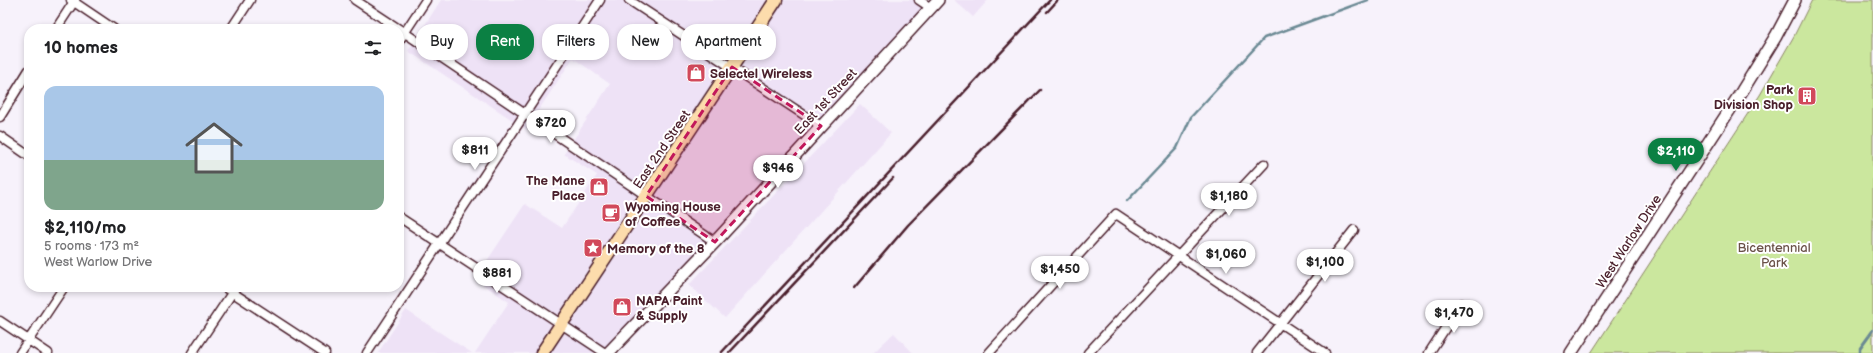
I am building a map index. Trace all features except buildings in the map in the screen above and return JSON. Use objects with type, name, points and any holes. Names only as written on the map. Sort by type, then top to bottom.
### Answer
[{"type":"main road","name":"East 2nd Street","points":[[542,353],[776,0]]},
{"type":"street","points":[[234,24],[250,0]]},
{"type":"street","points":[[355,0],[392,24]]},
{"type":"street","points":[[404,26],[426,0]]},
{"type":"street","points":[[367,353],[600,0]]},
{"type":"street","points":[[629,0],[821,126]]},
{"type":"street","points":[[919,0],[934,4]]},
{"type":"street","name":"West Warlow Drive","points":[[1571,353],[1742,91],[1776,36],[1795,0]]},
{"type":"street","points":[[59,24],[73,1],[107,24]]},
{"type":"street","name":"East 1st Street","points":[[607,353],[716,242],[934,4]]},
{"type":"street","points":[[404,32],[525,115],[716,242]]},
{"type":"street","points":[[0,117],[24,78]]},
{"type":"street","points":[[0,136],[24,153]]},
{"type":"street","points":[[1088,353],[1264,164]]},
{"type":"street","points":[[989,353],[1116,214],[1325,353]]},
{"type":"street","points":[[404,220],[607,353]]},
{"type":"street","points":[[1256,353],[1354,230]]},
{"type":"street","points":[[20,353],[61,292]]},
{"type":"street","points":[[192,353],[234,292]]},
{"type":"street","points":[[238,292],[326,353]]},
{"type":"street","points":[[1429,353],[1461,304]]},
{"type":"street","points":[[0,322],[48,353]]},
{"type":"highlighted area","points":[[732,67],[821,126],[715,242],[646,196]]},
{"type":"shaded area","points":[[441,0],[931,0],[603,353],[475,353],[509,302],[475,279],[525,204],[562,228],[597,175],[564,154],[610,84],[576,60],[609,60],[609,24],[542,24],[542,60],[572,60],[526,129],[422,60],[468,60],[468,24],[425,24]]},
{"type":"shaded area","points":[[954,0],[988,0],[973,17]]},
{"type":"shaded area","points":[[416,39],[416,56],[408,51]]},
{"type":"shaded area","points":[[860,104],[891,133],[725,318],[689,285]]},
{"type":"shaded area","points":[[406,310],[436,330],[472,353],[378,353]]},
{"type":"shaded area","points":[[894,333],[913,353],[873,353]]},
{"type":"green space","name":"Bicentennial Park","points":[[1812,0],[1873,0],[1873,353],[1591,353],[1760,95],[1794,36]]},
{"type":"waterway","points":[[1127,201],[1177,148],[1191,117],[1264,38],[1368,0]]},
{"type":"waterway","points":[[1860,353],[1860,348],[1873,330]]},
{"type":"railway","points":[[721,353],[1050,0]]},
{"type":"railway","points":[[1047,12],[1058,0]]},
{"type":"railway","points":[[854,288],[908,225],[1040,90]]},
{"type":"railway","points":[[729,353],[893,178]]},
{"type":"place","name":"Selectel Wireless","points":[[696,73]]},
{"type":"place","name":"Park Division Shop","points":[[1807,96]]},
{"type":"place","name":"The Mane Place","points":[[599,187]]},
{"type":"place","name":"Wyoming House of Coffee","points":[[611,213]]},
{"type":"place","name":"Memory of the 8","points":[[593,248]]},
{"type":"place","name":"NAPA Paint & Supply","points":[[622,307]]}]
